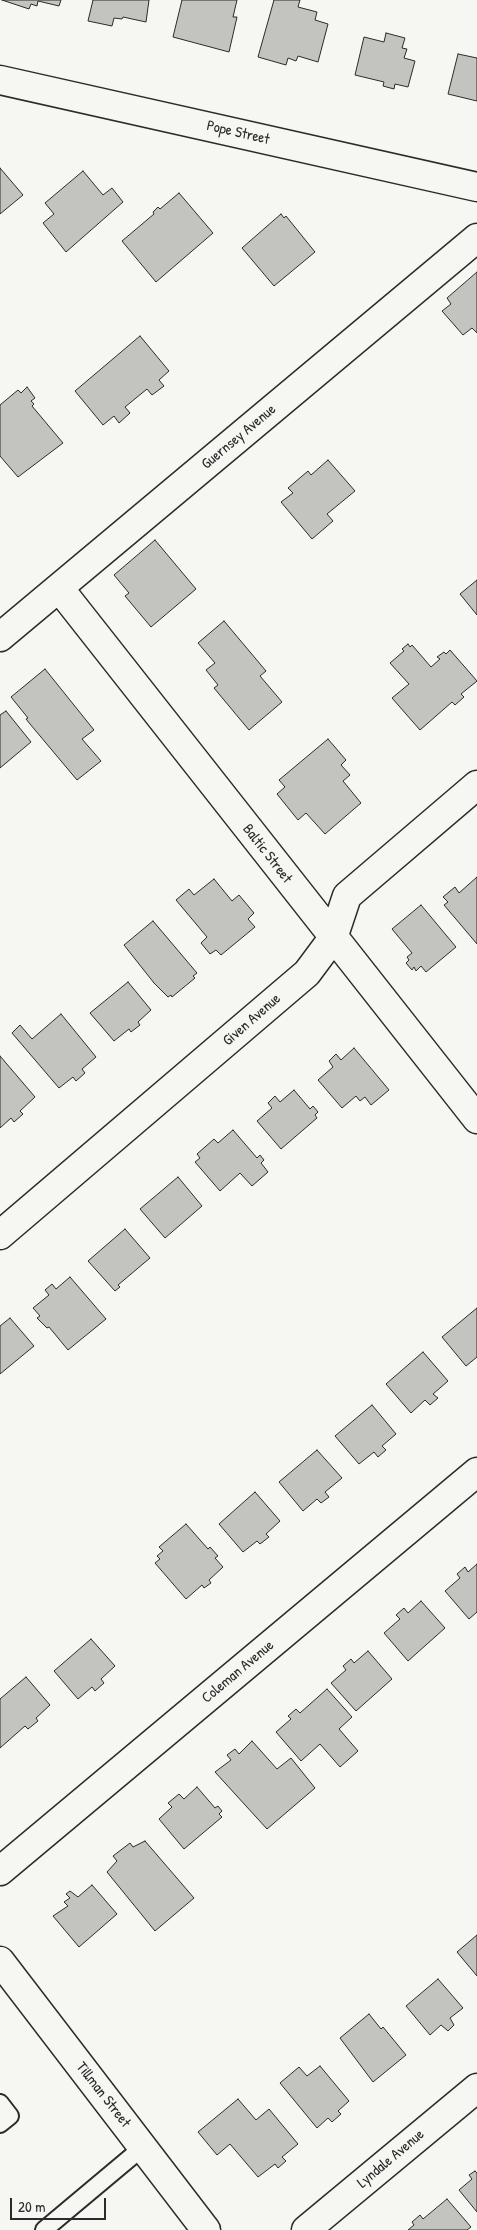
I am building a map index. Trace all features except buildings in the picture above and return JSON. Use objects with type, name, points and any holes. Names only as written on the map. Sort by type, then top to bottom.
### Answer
[{"type":"street","name":"Pope Street","points":[[0,80],[477,187]]},
{"type":"street","name":"Guernsey Avenue","points":[[0,637],[477,238]]},
{"type":"street","name":"Baltic Street","points":[[59,588],[477,1119]]},
{"type":"street","name":"Given Avenue","points":[[0,1235],[307,973],[333,938],[347,896],[477,785]]},
{"type":"street","name":"Coleman Avenue","points":[[0,1871],[477,1472]]},
{"type":"street","name":"Tillman Street","points":[[0,1961],[206,2230]]},
{"type":"street","name":"Lyndale Avenue","points":[[306,2230],[477,2088]]},
{"type":"lane","points":[[0,2103],[10,2116],[0,2124]]},
{"type":"lane","points":[[44,2230],[143,2147]]}]
